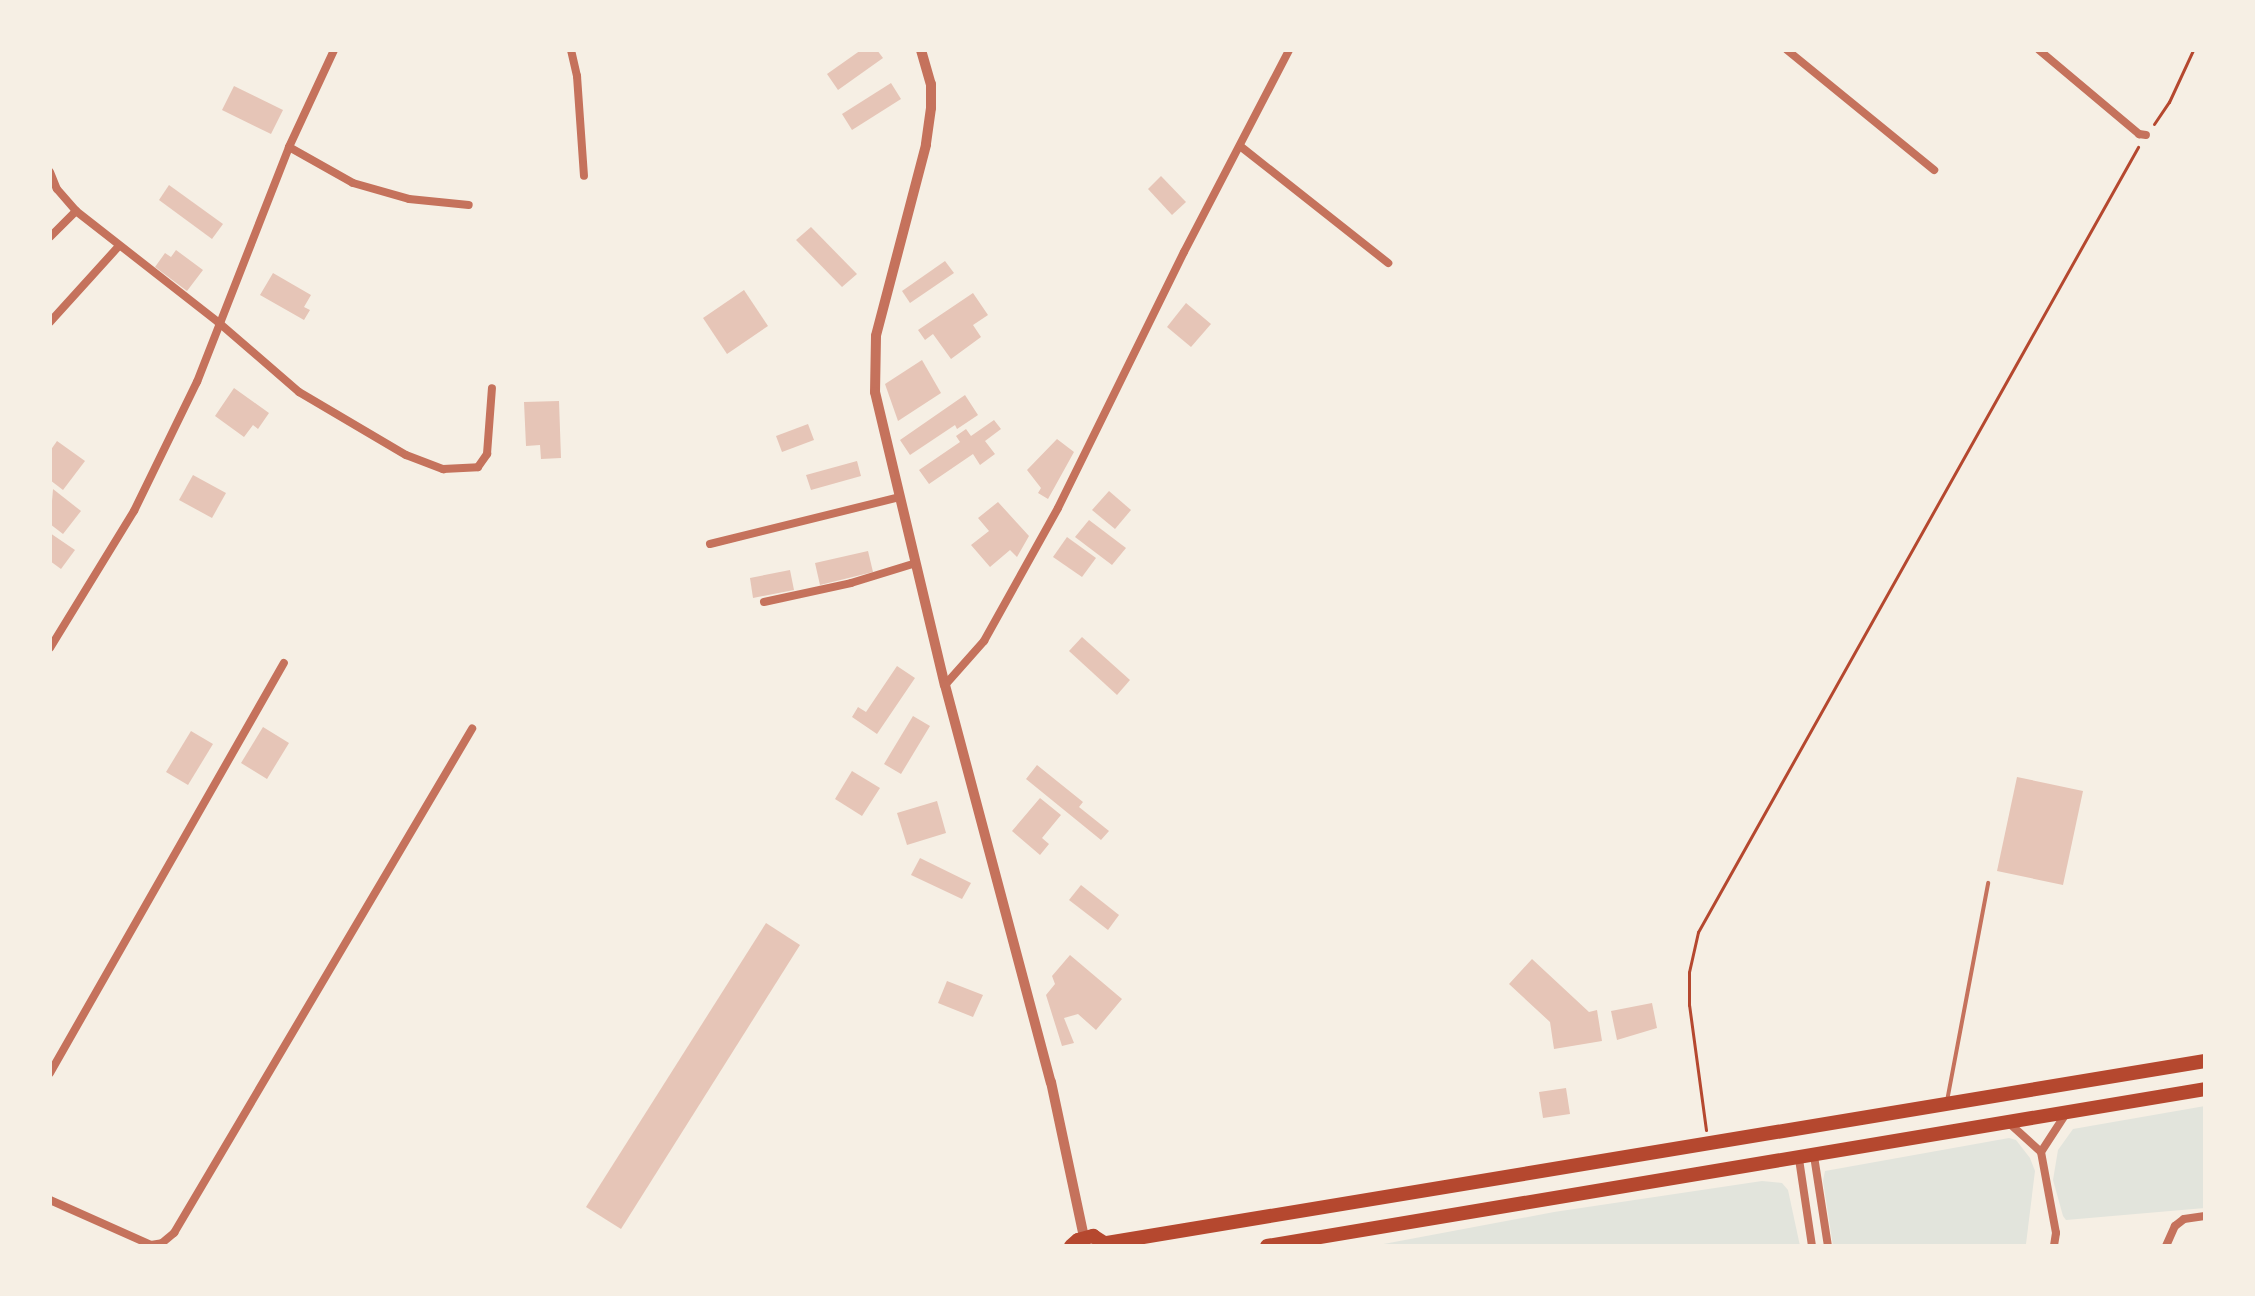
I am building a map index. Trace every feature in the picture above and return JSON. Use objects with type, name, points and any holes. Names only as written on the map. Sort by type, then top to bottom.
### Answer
[{"type":"main road","points":[[1071,1246],[1084,1237],[1093,1236],[1108,1245],[2205,1061]]},
{"type":"main road","points":[[1267,1246],[2205,1089]]},
{"type":"street","points":[[50,648],[134,511],[197,382],[289,147],[334,50]]},
{"type":"street","points":[[571,50],[577,76],[584,176]]},
{"type":"street","points":[[921,50],[931,84],[926,145],[876,336],[873,365],[875,392],[945,685],[1051,1082],[1084,1237]]},
{"type":"street","points":[[945,685],[967,664],[1004,608],[1058,508],[1170,278],[1289,50]]},
{"type":"street","points":[[1787,50],[1934,170]]},
{"type":"street","points":[[2039,50],[2139,134],[2146,135]]},
{"type":"street","points":[[1240,146],[1388,263]]},
{"type":"street","points":[[289,147],[353,183],[409,199],[469,205]]},
{"type":"street","points":[[50,172],[57,189],[76,211],[118,247],[218,322],[299,392],[406,455],[443,469],[469,471],[483,463],[492,388]]},
{"type":"street","points":[[50,237],[76,211]]},
{"type":"street","points":[[50,322],[118,247]]},
{"type":"street","points":[[710,544],[900,497]]},
{"type":"street","points":[[764,602],[851,583],[916,563]]},
{"type":"street","points":[[50,1073],[284,663]]},
{"type":"street","points":[[50,1200],[151,1245],[162,1243],[174,1233],[472,729]]},
{"type":"street","points":[[2041,1152],[2068,1112]]},
{"type":"street","points":[[2009,1122],[2041,1152],[2056,1233],[2054,1246]]},
{"type":"street","points":[[1807,1157],[1812,1246]]},
{"type":"street","points":[[1807,1157],[1828,1246]]},
{"type":"street","points":[[2166,1246],[2175,1226],[2184,1219],[2205,1216]]},
{"type":"lane","points":[[1947,1104],[1988,883]]},
{"type":"path","points":[[1709,1146],[1689,1005],[1689,972],[1698,932],[1983,418],[2146,135],[2169,102],[2193,50]]},
{"type":"shaded area","points":[[2205,1106],[2205,1208],[2066,1220],[2053,1180],[2058,1150],[2073,1129]]},
{"type":"shaded area","points":[[2009,1138],[2016,1140],[2030,1158],[2035,1171],[2026,1244],[1833,1246],[1823,1181],[1825,1171]]},
{"type":"shaded area","points":[[1762,1181],[1782,1183],[1788,1190],[1800,1246],[1373,1246],[1554,1212]]},
{"type":"building","points":[[861,50],[877,50],[883,58],[838,90],[827,74]]},
{"type":"building","points":[[891,83],[901,99],[852,130],[842,114]]},
{"type":"building","points":[[234,86],[283,110],[271,134],[222,110]]},
{"type":"building","points":[[1161,176],[1186,202],[1172,215],[1148,189]]},
{"type":"building","points":[[169,185],[223,224],[212,239],[159,200]]},
{"type":"building","points":[[811,227],[857,274],[842,287],[796,240]]},
{"type":"building","points":[[176,250],[203,270],[187,291],[155,267],[165,253],[171,257]]},
{"type":"building","points":[[945,261],[954,273],[910,303],[902,291]]},
{"type":"building","points":[[273,273],[311,295],[304,307],[310,310],[304,320],[260,295]]},
{"type":"building","points":[[744,290],[768,326],[727,354],[703,318]]},
{"type":"building","points":[[973,293],[988,315],[973,325],[981,337],[951,359],[933,334],[925,340],[918,330]]},
{"type":"building","points":[[1186,303],[1211,324],[1191,347],[1167,327]]},
{"type":"building","points":[[922,360],[941,393],[898,421],[885,384]]},
{"type":"building","points":[[234,388],[269,413],[258,429],[253,425],[244,437],[215,416]]},
{"type":"building","points":[[965,395],[978,415],[957,429],[955,425],[910,455],[900,440]]},
{"type":"building","points":[[559,401],[561,458],[541,459],[540,445],[526,446],[524,402]]},
{"type":"building","points":[[994,420],[1001,429],[985,441],[995,454],[980,465],[973,454],[929,484],[919,470],[960,442],[956,436],[966,429],[971,436]]},
{"type":"building","points":[[808,424],[814,440],[782,452],[776,436]]},
{"type":"building","points":[[1057,439],[1074,452],[1048,499],[1038,493],[1041,488],[1027,470]]},
{"type":"building","points":[[57,441],[85,461],[63,490],[50,480],[50,451]]},
{"type":"building","points":[[857,461],[861,476],[811,490],[806,475]]},
{"type":"building","points":[[193,475],[226,493],[212,518],[179,500]]},
{"type":"building","points":[[53,489],[81,511],[63,534],[50,524]]},
{"type":"building","points":[[1109,491],[1131,510],[1115,529],[1092,510]]},
{"type":"building","points":[[998,502],[1029,536],[1017,557],[1010,550],[990,567],[971,545],[989,531],[978,518]]},
{"type":"building","points":[[1089,520],[1126,548],[1112,565],[1075,537]]},
{"type":"building","points":[[50,533],[75,550],[61,569],[50,561]]},
{"type":"building","points":[[1067,537],[1096,558],[1082,577],[1053,557]]},
{"type":"building","points":[[868,551],[873,572],[820,585],[815,563]]},
{"type":"building","points":[[790,570],[794,590],[753,598],[750,578]]},
{"type":"building","points":[[1082,637],[1130,680],[1117,695],[1069,651]]},
{"type":"building","points":[[897,666],[915,678],[877,734],[852,717],[858,707],[866,712]]},
{"type":"building","points":[[913,716],[930,726],[901,774],[884,764]]},
{"type":"building","points":[[263,727],[289,743],[267,779],[241,763]]},
{"type":"building","points":[[191,731],[213,744],[188,785],[166,772]]},
{"type":"building","points":[[1037,765],[1083,802],[1079,807],[1109,831],[1101,840],[1026,779]]},
{"type":"building","points":[[852,771],[880,788],[862,816],[835,799]]},
{"type":"building","points":[[2017,777],[2083,791],[2063,885],[1997,871]]},
{"type":"building","points":[[1040,798],[1061,815],[1042,838],[1049,844],[1040,855],[1012,831]]},
{"type":"building","points":[[937,801],[946,833],[907,845],[897,813]]},
{"type":"building","points":[[920,858],[971,883],[962,899],[911,875]]},
{"type":"building","points":[[1081,885],[1119,915],[1108,930],[1069,900]]},
{"type":"building","points":[[766,923],[800,945],[621,1229],[586,1207]]},
{"type":"building","points":[[1070,955],[1122,999],[1096,1030],[1078,1014],[1064,1018],[1074,1043],[1062,1046],[1046,995],[1055,984],[1052,976]]},
{"type":"building","points":[[1532,959],[1589,1012],[1597,1010],[1602,1041],[1554,1049],[1550,1022],[1509,984]]},
{"type":"building","points":[[947,981],[983,995],[973,1017],[938,1003]]},
{"type":"building","points":[[1652,1003],[1657,1028],[1617,1040],[1611,1011]]},
{"type":"building","points":[[1566,1088],[1570,1114],[1543,1118],[1539,1092]]}]
